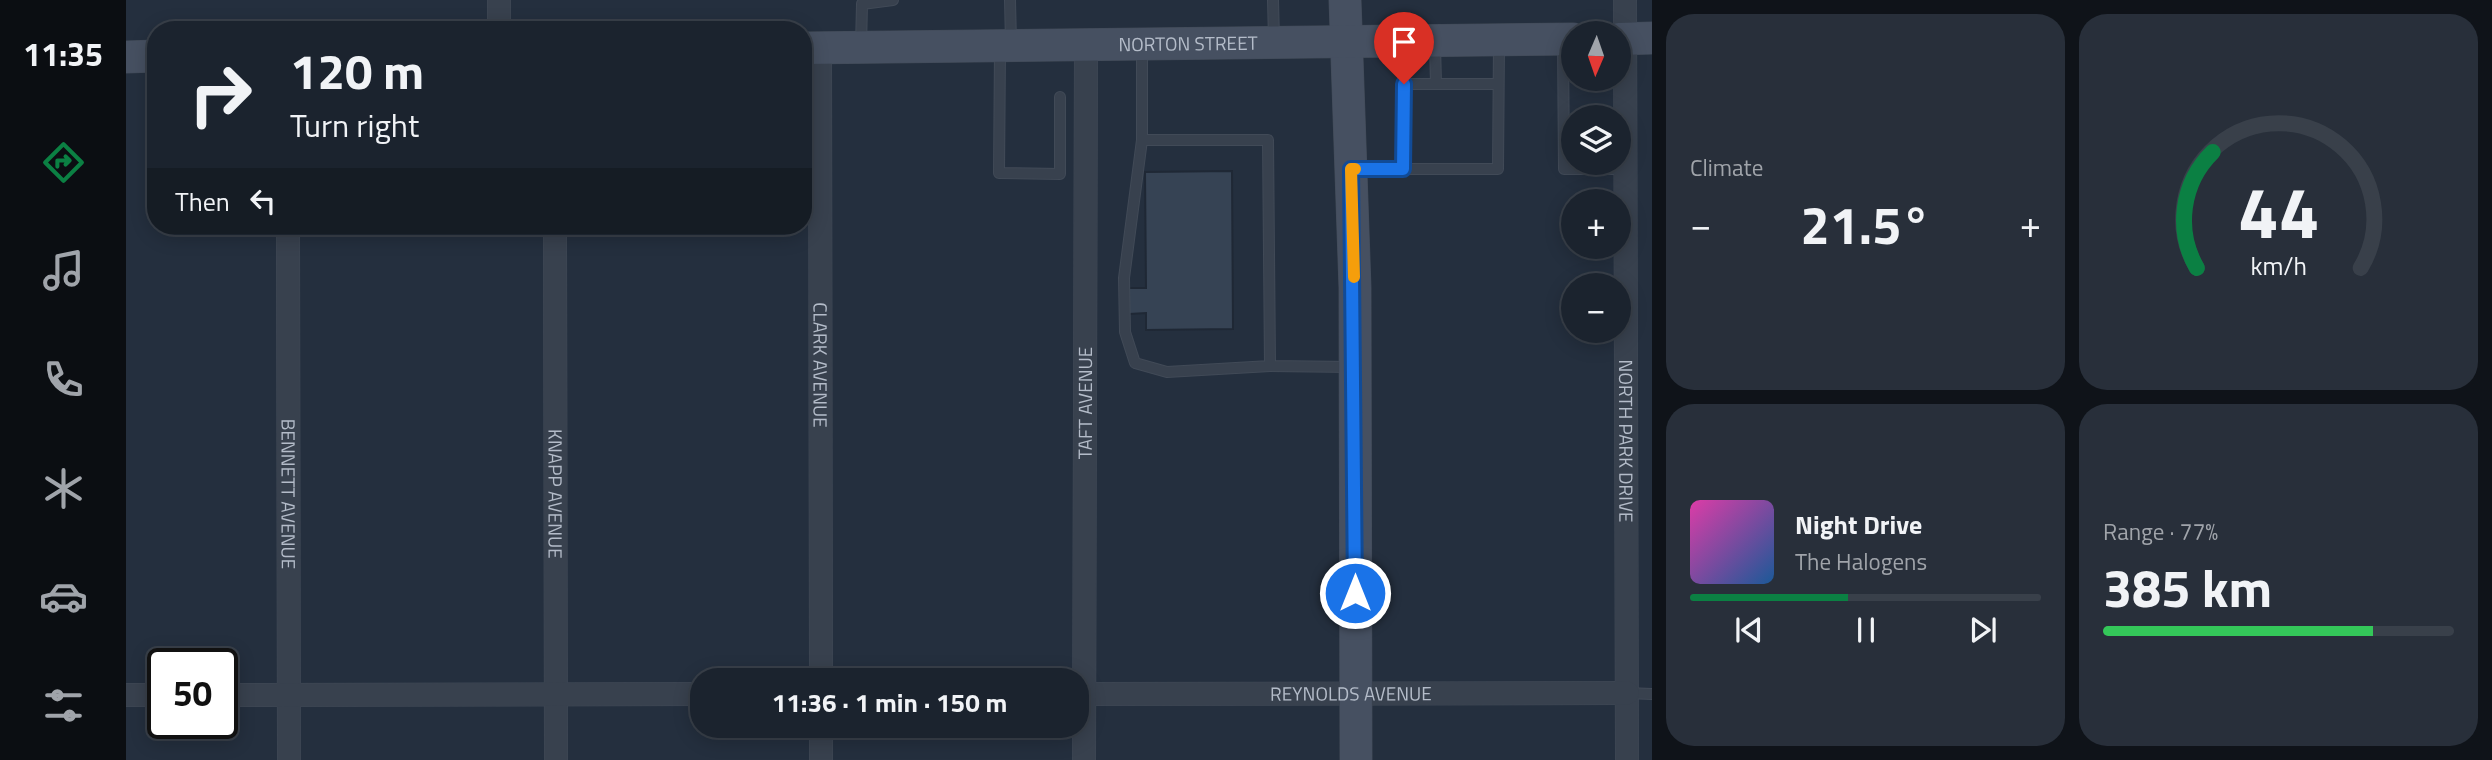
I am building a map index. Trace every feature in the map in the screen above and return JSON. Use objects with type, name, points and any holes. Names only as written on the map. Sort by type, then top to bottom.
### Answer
[{"type":"main road","points":[[1346,0],[1354,234],[1356,760]]},
{"type":"main road","name":"NORTON STREET","points":[[812,48],[1561,39]]},
{"type":"main road","points":[[126,57],[147,56]]},
{"type":"street","points":[[499,0],[499,21]]},
{"type":"street","name":"NORTH PARK DRIVE","points":[[1625,0],[1632,38],[1629,105]]},
{"type":"street","name":"TAFT AVENUE","points":[[1080,668],[1086,45]]},
{"type":"street","name":"CLARK AVENUE","points":[[812,48],[821,668]]},
{"type":"street","name":"NORTH PARK DRIVE","points":[[1626,175],[1627,760]]},
{"type":"street","name":"BENNETT AVENUE","points":[[288,235],[289,760]]},
{"type":"street","name":"KNAPP AVENUE","points":[[555,235],[556,760]]},
{"type":"street","name":"REYNOLDS AVENUE","points":[[1089,694],[1627,693]]},
{"type":"street","points":[[238,695],[690,694]]},
{"type":"street","points":[[126,695],[147,695]]},
{"type":"street","points":[[821,738],[821,760]]},
{"type":"street","name":"TAFT AVENUE","points":[[1083,738],[1084,760]]},
{"type":"lane","points":[[861,48],[862,4],[893,0]]},
{"type":"lane","points":[[1010,0],[999,173],[1085,175]]},
{"type":"lane","points":[[1273,0],[1274,43]]},
{"type":"lane","points":[[1351,169],[1498,169],[1499,40]]},
{"type":"lane","points":[[1435,41],[1436,84]]},
{"type":"lane","points":[[1142,44],[1142,140],[1124,278],[1125,332],[1135,363],[1167,372],[1270,366],[1355,368]]},
{"type":"lane","points":[[1403,169],[1404,84],[1498,84]]},
{"type":"lane","points":[[1060,97],[1060,174]]},
{"type":"lane","points":[[1142,140],[1268,140],[1270,366]]},
{"type":"lane","points":[[1627,693],[1652,694]]},
{"type":"building","points":[[1232,171],[1233,329],[1146,330],[1146,313],[1129,314],[1129,288],[1146,288],[1145,172]]},
{"type":"slow traffic","points":[[1354,277],[1351,169],[1355,169]]},
{"type":"route","points":[[1355,593],[1354,234],[1351,169],[1403,169],[1404,84]]}]
